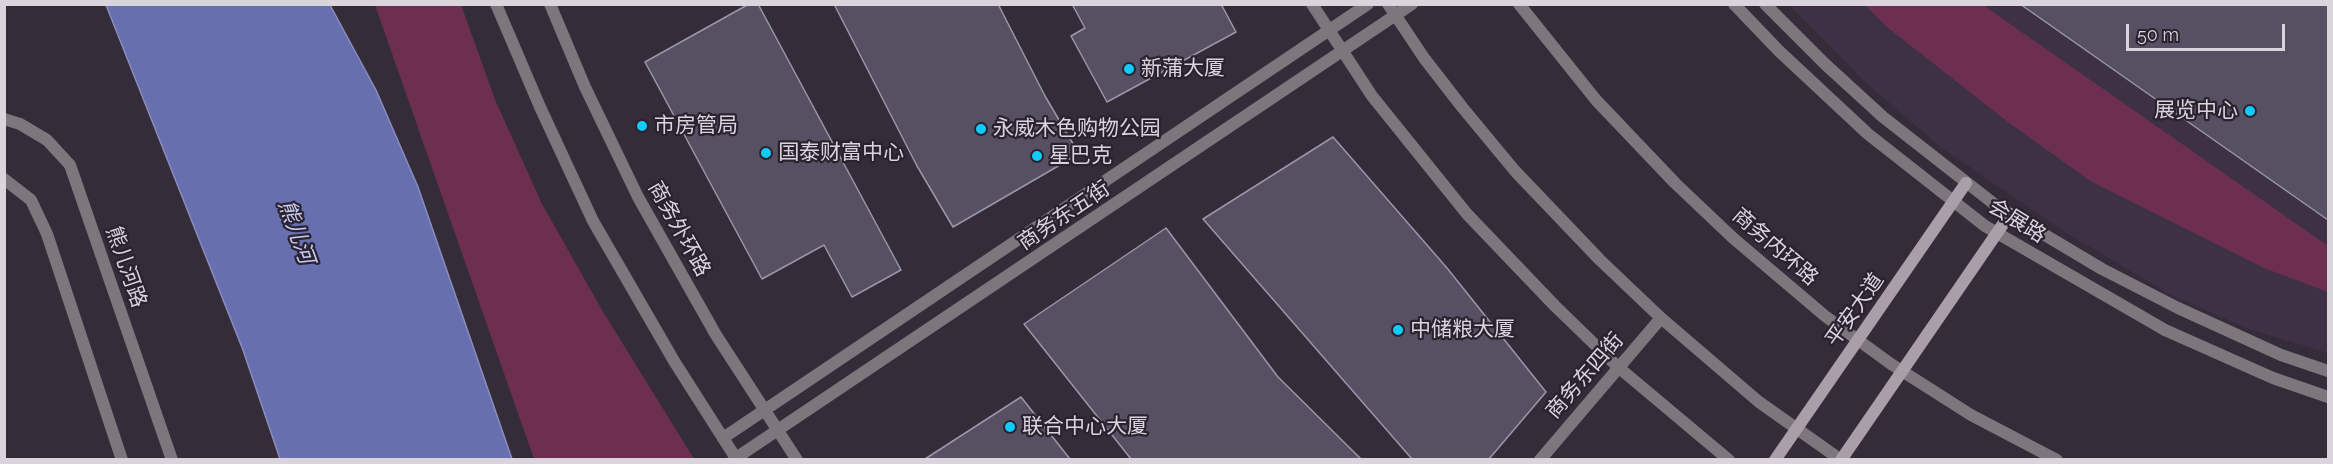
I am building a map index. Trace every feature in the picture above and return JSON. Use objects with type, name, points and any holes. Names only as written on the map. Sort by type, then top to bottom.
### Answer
[{"type":"main road","name":"平安大道","points":[[1775,459],[1966,183]]},
{"type":"main road","points":[[1841,459],[2010,214]]},
{"type":"street","points":[[496,4],[540,107],[593,221],[674,361],[737,459]]},
{"type":"street","name":"商务外环路","points":[[550,4],[585,87],[638,197],[716,335],[797,459]]},
{"type":"street","points":[[1312,4],[1372,96],[1467,214],[1555,306],[1618,367],[1729,459]]},
{"type":"street","name":"商务东五街","points":[[723,438],[1368,4]]},
{"type":"street","points":[[1389,4],[1424,58],[1515,171],[1600,260],[1661,318],[1759,402],[1841,459]]},
{"type":"street","name":"商务东五街","points":[[737,459],[1412,4]]},
{"type":"street","name":"商务内环路","points":[[1519,4],[1596,100],[1675,183],[1733,238],[1825,316],[1902,371],[1971,415],[2056,459]]},
{"type":"street","name":"会展路","points":[[1734,4],[1779,51],[1868,134],[1997,233],[2165,330],[2273,378],[2328,397]]},
{"type":"street","name":"会展路","points":[[1765,4],[1825,64],[1883,117],[1966,183],[2010,214],[2102,269],[2178,308],[2281,355],[2328,371]]},
{"type":"street","name":"熊儿河路","points":[[4,119],[20,124],[48,140],[70,165],[172,459]]},
{"type":"street","points":[[4,179],[31,200],[47,234],[122,459]]},
{"type":"street","name":"商务东四街","points":[[1540,459],[1661,318]]},
{"type":"shaded area","points":[[375,5],[461,5],[496,102],[542,204],[602,310],[694,459],[534,459]]},
{"type":"shaded area","points":[[1789,5],[2328,5],[2328,353],[2249,329],[2167,293],[2065,232],[1942,148],[1864,81]]},
{"type":"shaded area","points":[[1865,5],[1983,5],[2328,246],[2328,292],[2264,268],[2092,182],[2008,122],[1887,27]]},
{"type":"water","name":"熊儿河","points":[[106,5],[330,5],[376,90],[418,187],[512,459],[280,459],[243,350]]},
{"type":"building","name":"国泰财富中心","points":[[749,4],[758,4],[901,270],[852,297],[824,245],[762,279],[645,62]]},
{"type":"building","name":"永威木色购物公园","points":[[834,4],[998,4],[1045,96],[1079,154],[953,227],[917,166]]},
{"type":"building","name":"新蒲大厦","points":[[1072,4],[1221,4],[1236,32],[1107,102],[1071,36],[1085,28]]},
{"type":"building","name":"展览中心","points":[[2020,4],[2328,4],[2328,220]]},
{"type":"building","name":"中储粮大厦","points":[[1333,137],[1447,268],[1546,392],[1489,459],[1412,459],[1203,219]]},
{"type":"building","points":[[1166,228],[1278,377],[1361,459],[1131,459],[1024,324]]},
{"type":"building","name":"联合中心大厦","points":[[1021,397],[1070,459],[925,459]]},
{"type":"place","name":"新蒲大厦","points":[[1129,69]]},
{"type":"place","name":"展览中心","points":[[2250,111]]},
{"type":"place","name":"市房管局","points":[[642,126]]},
{"type":"place","name":"永威木色购物公园","points":[[981,129]]},
{"type":"place","name":"国泰财富中心","points":[[766,153]]},
{"type":"place","name":"星巴克","points":[[1037,156]]},
{"type":"place","name":"中储粮大厦","points":[[1398,330]]},
{"type":"place","name":"联合中心大厦","points":[[1010,427]]}]
